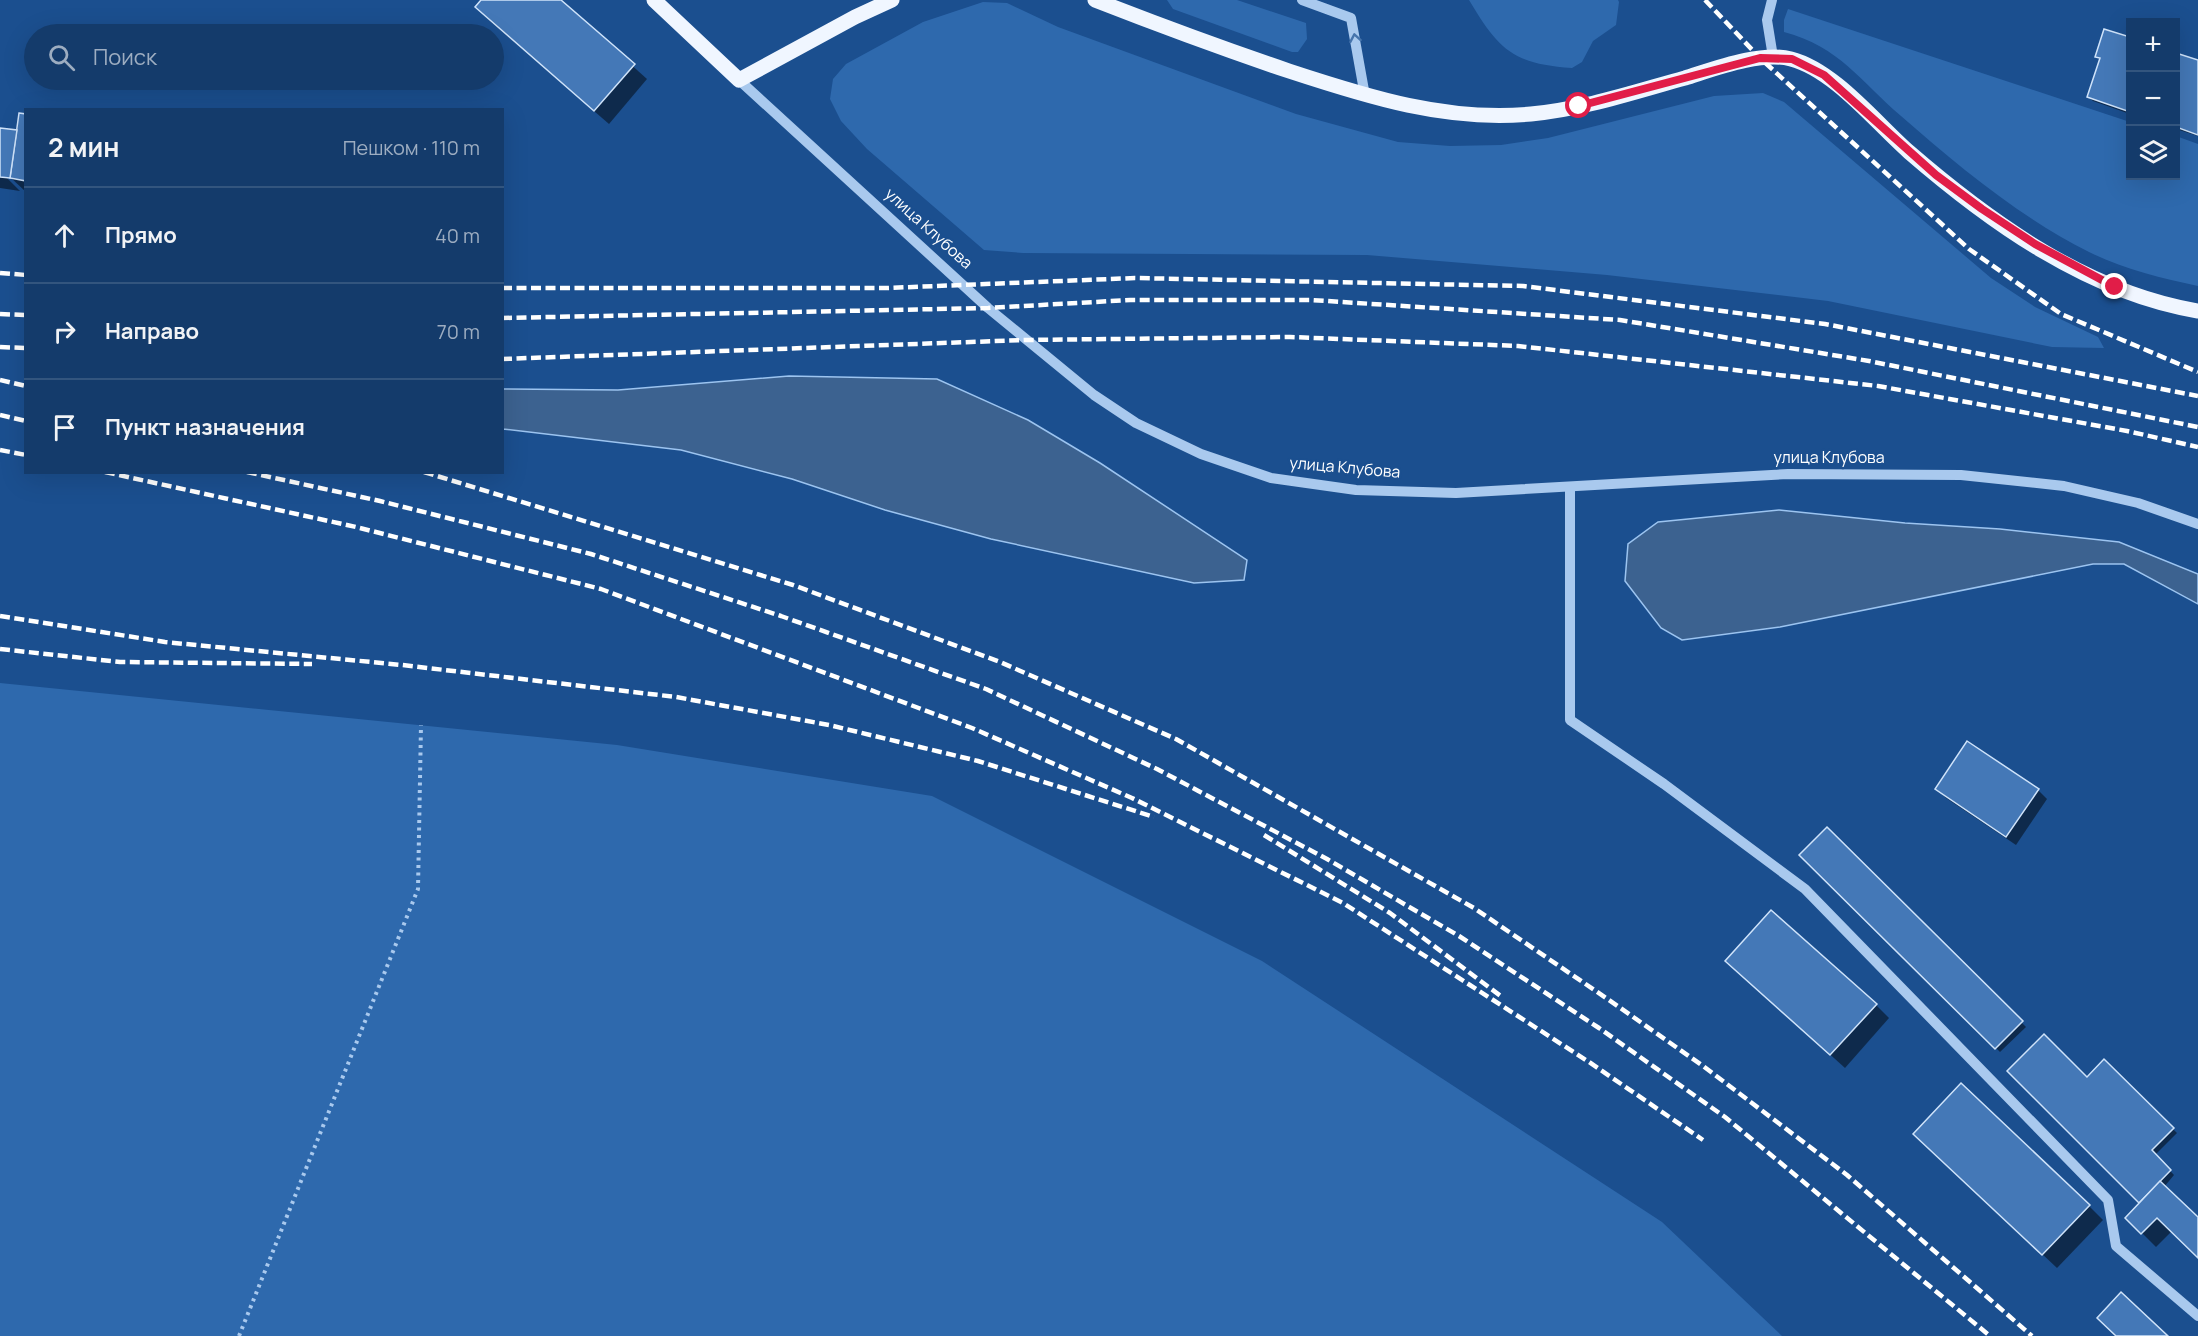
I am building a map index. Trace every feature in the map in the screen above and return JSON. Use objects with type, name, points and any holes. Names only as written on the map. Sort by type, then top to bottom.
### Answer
[{"type":"main road","name":"улица Клубова","points":[[654,0],[739,80]]},
{"type":"main road","points":[[739,80],[855,17],[892,0]]},
{"type":"main road","points":[[1106,2],[1242,55],[1365,96],[1459,114],[1533,114],[1602,101],[1720,68],[1773,57],[1802,62],[1824,75],[1936,175],[2035,244],[2129,294],[2160,304],[2198,311]]},
{"type":"street","points":[[1302,0],[1351,18],[1365,96]]},
{"type":"street","points":[[1772,0],[1767,20],[1773,57]]},
{"type":"street","name":"улица Клубова","points":[[739,80],[1025,340],[1094,395],[1136,423],[1201,453],[1271,478],[1356,490],[1456,493],[1788,474],[1961,475],[2064,486],[2138,503],[2198,524]]},
{"type":"street","points":[[1570,487],[1570,720],[1664,784],[1805,889],[2108,1200],[2116,1246],[2198,1316]]},
{"type":"path","points":[[239,1336],[418,889],[421,725]]},
{"type":"shaded area","points":[[1167,0],[1237,0],[1306,23],[1307,39],[1298,52],[1292,52],[1173,9]]},
{"type":"shaded area","points":[[1469,0],[1618,0],[1619,2],[1616,25],[1593,41],[1582,62],[1572,68],[1535,63],[1510,51],[1489,31]]},
{"type":"shaded area","points":[[983,2],[1007,3],[1058,27],[1296,114],[1398,142],[1450,146],[1501,145],[1548,138],[1714,96],[1763,93],[1784,102],[1991,278],[2035,307],[2098,337],[2104,348],[2052,347],[1828,301],[1607,275],[1367,255],[1023,253],[984,250],[867,149],[841,121],[830,99],[833,79],[846,64],[923,22]]},
{"type":"shaded area","points":[[1788,9],[2126,121],[2126,180],[2180,180],[2180,137],[2198,144],[2198,286],[2142,272],[2102,258],[2039,223],[1991,190],[1945,154],[1835,56],[1803,38],[1784,32],[1784,20]]},
{"type":"shaded area","points":[[789,376],[937,379],[1028,420],[1100,463],[1247,560],[1244,580],[1194,583],[991,539],[885,510],[792,479],[681,450],[504,429],[504,389],[618,390]]},
{"type":"shaded area","points":[[1779,510],[2119,542],[2198,574],[2198,604],[2124,564],[2093,564],[1780,627],[1682,640],[1661,628],[1625,581],[1628,544],[1658,522]]},
{"type":"shaded area","points":[[0,683],[617,745],[932,796],[1262,961],[1662,1222],[1782,1336],[0,1336]]},
{"type":"building","points":[[481,0],[561,0],[635,64],[594,111],[504,32],[504,24],[494,24],[475,7]]},
{"type":"building","points":[[2104,29],[2126,36],[2126,111],[2087,97],[2100,58],[2095,57]]},
{"type":"building","points":[[2180,54],[2198,60],[2198,135],[2180,128]]},
{"type":"building","points":[[19,113],[24,114],[24,181],[10,178]]},
{"type":"building","points":[[0,128],[17,130],[10,178],[0,177]]},
{"type":"building","points":[[1967,741],[2039,789],[2006,837],[1935,789]]},
{"type":"building","points":[[1827,827],[2023,1021],[1995,1049],[1799,855]]},
{"type":"building","points":[[1771,910],[1877,1004],[1830,1055],[1725,961]]},
{"type":"building","points":[[2044,1034],[2087,1077],[2104,1059],[2174,1128],[2152,1150],[2171,1170],[2139,1203],[2007,1071]]},
{"type":"building","points":[[1961,1083],[2090,1205],[2042,1255],[1913,1134]]},
{"type":"building","points":[[2160,1181],[2198,1217],[2198,1258],[2157,1218],[2141,1234],[2125,1218]]},
{"type":"building","points":[[2121,1292],[2168,1336],[2116,1336],[2097,1318]]},
{"type":"railway","points":[[1705,0],[1760,58],[1969,249],[2061,314],[2198,372]]},
{"type":"railway","points":[[0,273],[24,275]]},
{"type":"railway","points":[[504,288],[887,288],[1135,278],[1523,286],[1825,324],[2198,396]]},
{"type":"railway","points":[[504,318],[988,308],[1130,300],[1311,300],[1620,320],[1869,361],[2198,427]]},
{"type":"railway","points":[[0,314],[24,315]]},
{"type":"railway","points":[[504,359],[1025,340],[1290,337],[1518,346],[1878,386],[2127,431],[2198,447]]},
{"type":"railway","points":[[0,347],[24,348]]},
{"type":"railway","points":[[0,380],[24,386]]},
{"type":"railway","points":[[0,415],[24,421]]},
{"type":"railway","points":[[0,450],[24,455]]},
{"type":"railway","points":[[114,474],[356,527],[601,589],[972,728],[1132,798],[1343,903],[1589,1062],[1703,1140]]},
{"type":"railway","points":[[256,474],[380,501],[591,554],[781,616],[986,689],[1157,769],[1327,859],[1459,936],[1599,1028],[1725,1117],[1990,1336]]},
{"type":"railway","points":[[431,474],[793,585],[1000,662],[1176,739],[1474,908],[1609,1000],[1703,1066],[1847,1175],[2032,1336]]},
{"type":"railway","points":[[0,616],[165,642],[402,665],[676,697],[829,725],[978,761],[1154,817]]},
{"type":"railway","points":[[0,649],[120,662],[312,664]]},
{"type":"railway","points":[[1264,835],[1390,913],[1502,997]]},
{"type":"route","points":[[1579,106],[1760,58],[1783,57],[1802,62],[1824,75],[1907,150],[1959,193],[2035,244],[2100,281],[2115,287]]}]
